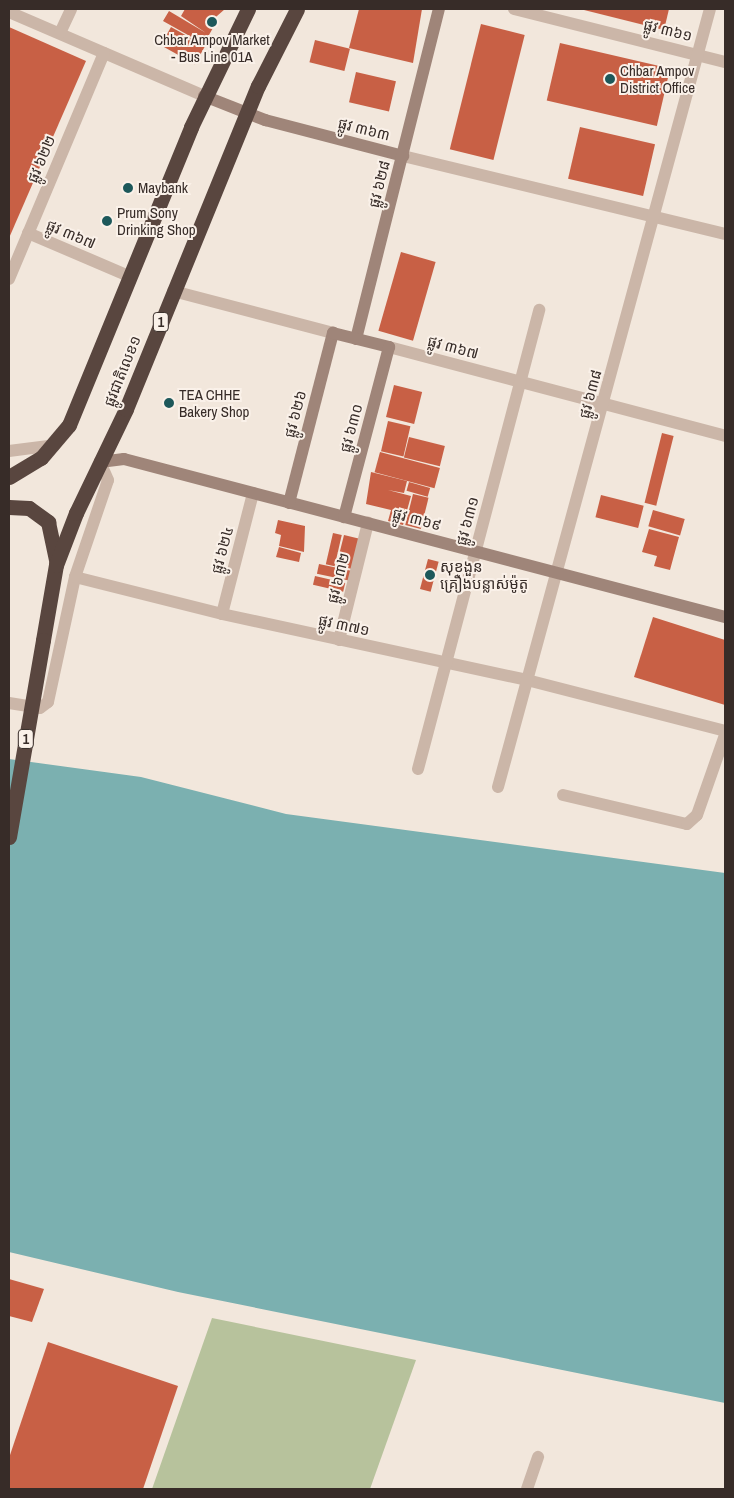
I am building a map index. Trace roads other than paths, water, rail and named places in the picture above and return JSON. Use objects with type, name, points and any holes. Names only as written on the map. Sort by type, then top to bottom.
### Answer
[{"type":"highway","name":"ផ្លូវជាតិលេខ១","points":[[9,477],[55,445],[83,396],[204,96],[248,9]]},
{"type":"highway","name":"ផ្លូវជាតិលេខ១","points":[[9,837],[56,565],[173,292],[246,113],[297,9]]},
{"type":"highway","points":[[9,507],[29,508],[48,522],[56,565]]},
{"type":"street","points":[[60,33],[71,9]]},
{"type":"street","name":"ផ្លូវ ៦២៨","points":[[356,338],[439,9]]},
{"type":"street","name":"ផ្លូវ ៣៦១","points":[[514,9],[725,62]]},
{"type":"street","name":"ផ្លូវ ៦៣៨","points":[[498,787],[559,573],[710,9]]},
{"type":"street","name":"ផ្លូវ ៣៦៣","points":[[9,12],[246,113],[403,156],[725,234]]},
{"type":"street","name":"ផ្លូវ ៦២២","points":[[9,279],[104,53]]},
{"type":"street","name":"ផ្លូវ ៣៦៧","points":[[28,233],[130,276]]},
{"type":"street","name":"ផ្លូវ ៣៦៧","points":[[173,292],[356,338],[725,436]]},
{"type":"street","name":"ផ្លូវ ៦៣១","points":[[418,769],[539,310]]},
{"type":"street","name":"ផ្លូវ ៦២៦","points":[[289,503],[333,333]]},
{"type":"street","name":"ផ្លូវ ៦៣០","points":[[344,517],[389,347]]},
{"type":"street","points":[[9,451],[55,445]]},
{"type":"street","name":"ផ្លូវ ៣៦៩","points":[[100,462],[124,459],[725,617]]},
{"type":"street","points":[[9,703],[40,708],[48,702],[75,577],[108,480],[100,462]]},
{"type":"street","name":"ផ្លូវ ៦២៤","points":[[222,614],[253,493]]},
{"type":"street","name":"ផ្លូវ ៦៣២","points":[[339,640],[368,523]]},
{"type":"street","name":"ផ្លូវ ៣៧១","points":[[75,577],[222,614],[527,680],[725,731]]},
{"type":"street","points":[[563,795],[687,824],[697,815],[725,735]]},
{"type":"street","points":[[527,1489],[538,1457]]},
{"type":"water","points":[[9,759],[141,777],[286,814],[725,873],[725,1403],[178,1292],[9,1252]]},
{"type":"place","name":"Chbar Ampov Market - Bus Line 01A","points":[[212,22]]},
{"type":"place","name":"Chbar Ampov District Office","points":[[610,79]]},
{"type":"place","name":"Maybank","points":[[128,188]]},
{"type":"place","name":"Prum Sony Drinking Shop","points":[[107,221]]},
{"type":"place","name":"TEA CHHE Bakery Shop","points":[[169,403]]},
{"type":"place","name":"សុខងួន គ្រឿងបន្លាស់ម៉ូតូ","points":[[430,575]]}]
